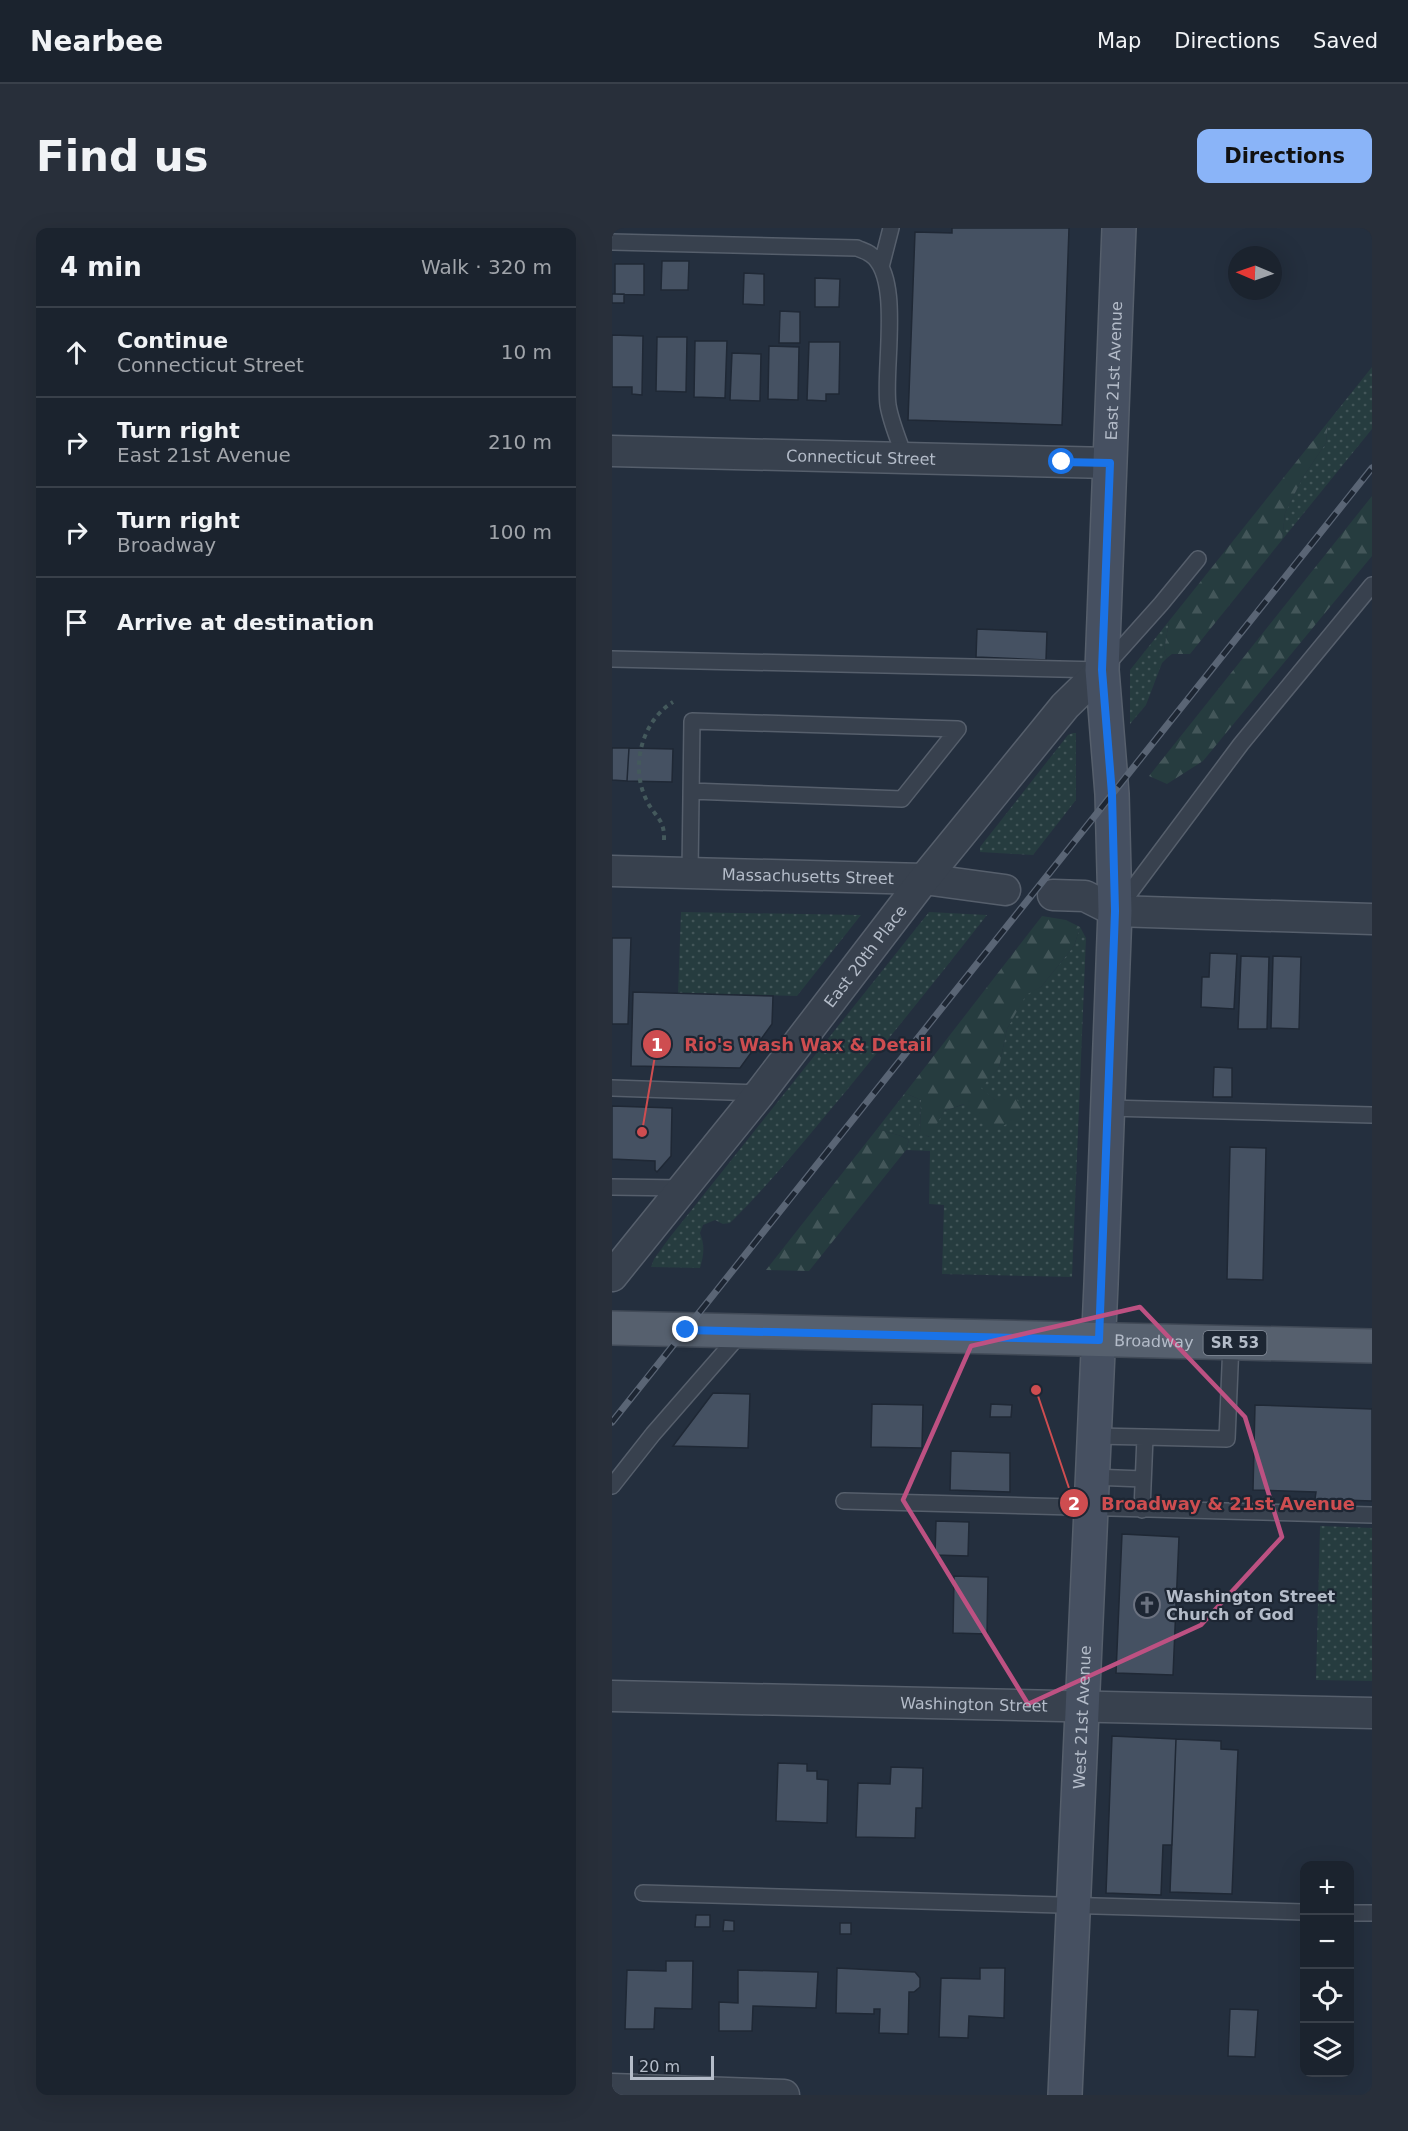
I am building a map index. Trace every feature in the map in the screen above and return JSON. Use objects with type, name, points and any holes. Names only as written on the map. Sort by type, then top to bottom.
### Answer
[{"type":"main road","name":"Broadway","points":[[612,1328],[1372,1346]]},
{"type":"street","name":"East 21st Avenue","points":[[1099,1340],[1115,911],[1112,794],[1102,670],[1119,228]]},
{"type":"street","name":"Connecticut Street","points":[[612,451],[1110,463]]},
{"type":"street","name":"East 20th Place","points":[[612,1276],[760,1093],[924,879],[1065,706],[1102,670]]},
{"type":"street","name":"Massachusetts Street","points":[[612,871],[924,879],[1005,890]]},
{"type":"street","points":[[1053,895],[1085,896],[1115,911],[1372,919]]},
{"type":"street","name":"West 21st Avenue","points":[[1065,2095],[1099,1340]]},
{"type":"street","name":"Washington Street","points":[[612,1696],[1372,1713]]},
{"type":"street","points":[[612,2089],[784,2095]]},
{"type":"lane","points":[[881,267],[891,228]]},
{"type":"lane","points":[[612,242],[857,249],[871,254],[881,267],[888,285],[888,404],[905,458]]},
{"type":"lane","points":[[612,659],[1102,670],[1198,559]]},
{"type":"lane","points":[[1115,911],[1240,744],[1372,585]]},
{"type":"lane","points":[[690,873],[691,791],[692,721],[958,729],[902,799],[691,791]]},
{"type":"lane","points":[[612,1088],[760,1093]]},
{"type":"lane","points":[[1108,1108],[1372,1115]]},
{"type":"lane","points":[[612,1186],[683,1188]]},
{"type":"lane","points":[[612,1486],[652,1434],[743,1331]]},
{"type":"lane","points":[[1094,1436],[1227,1440],[1231,1343]]},
{"type":"lane","points":[[1142,1510],[1145,1437]]},
{"type":"lane","points":[[844,1501],[1091,1493],[1143,1479]]},
{"type":"lane","points":[[1091,1493],[1142,1510],[1372,1515]]},
{"type":"lane","points":[[643,1893],[1300,1912]]},
{"type":"lane","points":[[1354,1913],[1372,1913]]},
{"type":"path","points":[[664,840],[664,824],[641,789],[639,767],[641,748],[648,730],[665,708],[674,702]]},
{"type":"highlighted area","points":[[1140,1307],[1245,1417],[1282,1537],[1201,1625],[1028,1704],[903,1500],[971,1346]]},
{"type":"green space","points":[[1372,367],[1372,429],[1282,540],[1285,513],[1303,477],[1326,443],[1328,422]]},
{"type":"green space","points":[[1328,422],[1326,443],[1303,477],[1285,513],[1282,540],[1190,654],[1172,654],[1167,658],[1164,651],[1169,621]]},
{"type":"green space","points":[[1372,496],[1372,556],[1203,761],[1167,784],[1149,776]]},
{"type":"green space","points":[[1169,621],[1164,651],[1167,658],[1162,663],[1146,705],[1130,724],[1130,670]]},
{"type":"green space","points":[[1076,733],[1076,800],[1033,855],[980,852],[980,847],[1068,735]]},
{"type":"green space","points":[[681,912],[861,915],[797,996],[678,993]]},
{"type":"green space","points":[[929,912],[987,915],[847,1090],[761,1191],[730,1223],[723,1224],[715,1220],[703,1225],[700,1233],[703,1250],[700,1268],[651,1267],[670,1237]]},
{"type":"green space","points":[[1042,916],[1066,920],[1080,927],[1074,946],[1041,987],[1026,995],[1007,1029],[999,1067],[981,1088],[995,1100],[1014,1097],[1021,1104],[1023,1116],[992,1131],[964,1104],[944,1111],[930,1137],[920,1133],[921,1100],[905,1093]]},
{"type":"green space","points":[[1080,927],[1086,938],[1072,1277],[942,1274],[944,1205],[929,1204],[930,1151],[906,1150],[909,1140],[877,1129],[905,1093],[921,1100],[920,1132],[929,1137],[944,1111],[965,1104],[995,1100],[980,1088],[999,1067],[1007,1029],[1026,994],[1041,987],[1074,946]]},
{"type":"green space","points":[[877,1129],[909,1140],[906,1150],[809,1271],[766,1270]]},
{"type":"green space","points":[[1320,1526],[1372,1528],[1372,1681],[1316,1680]]},
{"type":"building","points":[[952,228],[1069,228],[1062,425],[908,420],[915,232],[952,233]]},
{"type":"building","points":[[662,261],[689,261],[688,290],[661,290]]},
{"type":"building","points":[[615,264],[644,264],[644,295],[615,294]]},
{"type":"building","points":[[744,273],[764,274],[764,305],[743,304]]},
{"type":"building","points":[[815,278],[840,279],[839,307],[815,307]]},
{"type":"building","points":[[612,294],[624,294],[624,303],[612,303]]},
{"type":"building","points":[[780,311],[800,312],[800,343],[779,343]]},
{"type":"building","points":[[612,335],[643,336],[642,395],[632,394],[632,387],[612,387]]},
{"type":"building","points":[[657,337],[687,337],[686,392],[656,391]]},
{"type":"building","points":[[695,341],[727,341],[725,398],[694,397]]},
{"type":"building","points":[[809,342],[840,342],[839,394],[826,394],[826,401],[807,400]]},
{"type":"building","points":[[769,346],[799,347],[798,400],[768,399]]},
{"type":"building","points":[[732,353],[761,354],[760,401],[730,400]]},
{"type":"building","points":[[977,629],[1047,632],[1046,660],[976,657]]},
{"type":"building","points":[[612,748],[629,748],[627,781],[612,780]]},
{"type":"building","points":[[629,748],[673,749],[672,782],[627,781]]},
{"type":"building","points":[[612,938],[631,938],[628,1024],[612,1024]]},
{"type":"building","points":[[1210,953],[1237,954],[1234,1009],[1201,1007],[1202,977],[1209,977]]},
{"type":"building","points":[[1241,956],[1269,957],[1267,1029],[1238,1029]]},
{"type":"building","points":[[1273,956],[1301,957],[1299,1029],[1271,1028]]},
{"type":"building","points":[[633,992],[773,996],[772,1024],[740,1068],[631,1066]]},
{"type":"building","points":[[1214,1067],[1232,1068],[1232,1097],[1213,1097]]},
{"type":"building","points":[[612,1106],[672,1108],[671,1156],[657,1172],[655,1161],[612,1159]]},
{"type":"building","points":[[1230,1147],[1266,1148],[1263,1280],[1227,1279]]},
{"type":"building","points":[[713,1393],[750,1394],[748,1448],[673,1446]]},
{"type":"building","points":[[872,1404],[923,1405],[922,1448],[871,1447]]},
{"type":"building","points":[[991,1404],[1012,1405],[1011,1417],[990,1417]]},
{"type":"building","points":[[1255,1405],[1372,1409],[1372,1501],[1315,1499],[1316,1492],[1253,1490]]},
{"type":"building","points":[[951,1451],[1010,1453],[1010,1492],[950,1490]]},
{"type":"building","points":[[936,1521],[969,1522],[968,1556],[935,1555]]},
{"type":"building","name":"Washington Street Church of God","points":[[1122,1534],[1179,1537],[1173,1675],[1116,1673]]},
{"type":"building","points":[[954,1576],[988,1577],[987,1634],[953,1633]]},
{"type":"building","points":[[1112,1736],[1176,1739],[1172,1845],[1163,1845],[1161,1895],[1106,1893]]},
{"type":"building","points":[[1176,1739],[1221,1741],[1221,1749],[1238,1750],[1232,1894],[1170,1892]]},
{"type":"building","points":[[778,1763],[807,1764],[807,1771],[817,1771],[817,1779],[828,1780],[827,1823],[776,1821]]},
{"type":"building","points":[[891,1767],[923,1768],[922,1808],[916,1808],[915,1838],[856,1837],[858,1783],[890,1784]]},
{"type":"building","points":[[696,1915],[710,1915],[710,1927],[695,1927]]},
{"type":"building","points":[[724,1920],[734,1921],[734,1931],[723,1931]]},
{"type":"building","points":[[840,1923],[851,1923],[851,1934],[840,1934]]},
{"type":"building","points":[[666,1961],[693,1961],[692,2009],[655,2008],[654,2029],[625,2029],[627,1970],[666,1971]]},
{"type":"building","points":[[837,1968],[915,1972],[920,1978],[920,1987],[914,1992],[909,1992],[908,2034],[879,2033],[880,2009],[874,2009],[874,2014],[836,2013]]},
{"type":"building","points":[[980,1968],[1005,1968],[1004,2018],[969,2016],[968,2038],[939,2037],[941,1978],[980,1979]]},
{"type":"building","points":[[738,1970],[818,1972],[816,2008],[753,2006],[752,2031],[719,2031],[719,2002],[738,2003]]},
{"type":"building","points":[[1230,2009],[1258,2010],[1255,2057],[1228,2056]]},
{"type":"railway","points":[[612,1422],[1372,468]]},
{"type":"place","name":"Rio's Wash Wax & Detail","points":[[642,1132]]},
{"type":"place","name":"Broadway & 21st Avenue","points":[[1036,1390]]},
{"type":"place","name":"Washington Street Church of God","points":[[1147,1605]]},
{"type":"route","points":[[686,1330],[1099,1340],[1115,911],[1112,794],[1102,670],[1110,463],[1062,462]]}]
